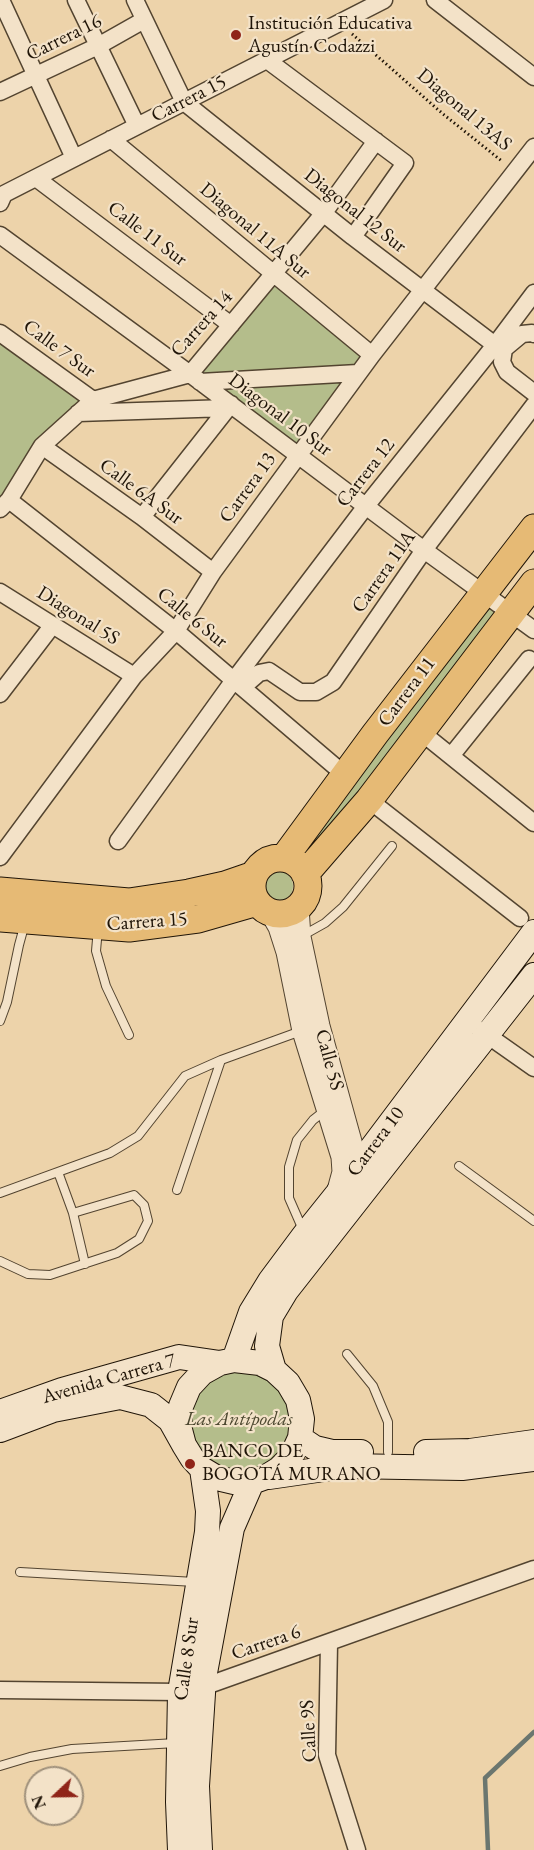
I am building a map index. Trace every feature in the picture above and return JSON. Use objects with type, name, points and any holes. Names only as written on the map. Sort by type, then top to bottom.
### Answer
[{"type":"main road","name":"Carrera 11","points":[[284,858],[534,528]]},
{"type":"main road","name":"Carrera 11","points":[[305,874],[369,800],[534,583]]},
{"type":"main road","points":[[284,858],[300,867],[305,874],[308,883],[304,901],[288,914],[264,907],[253,894],[254,875],[266,862],[284,858]]},
{"type":"main road","name":"Carrera 15","points":[[0,891],[129,902],[189,893],[225,885],[254,875]]},
{"type":"main road","name":"Carrera 15","points":[[13,919],[129,928],[264,907]]},
{"type":"main road","name":"Carrera 10","points":[[227,1362],[251,1312],[270,1281],[305,1234],[343,1202],[358,1167],[466,1021],[527,925]]},
{"type":"main road","name":"Carrera 10","points":[[274,1370],[267,1346],[271,1316],[343,1202],[487,1035],[534,975]]},
{"type":"main road","name":"Avenida Carrera 7","points":[[0,1412],[62,1390],[179,1357],[227,1362]]},
{"type":"main road","points":[[259,1479],[279,1469],[289,1459],[300,1438],[302,1419],[298,1400],[288,1383],[274,1370],[260,1363],[227,1362],[202,1373],[189,1388],[181,1406],[179,1426],[184,1445],[192,1458],[202,1469],[217,1478],[234,1482],[259,1479],[345,1466],[462,1468],[534,1460]]},
{"type":"main road","name":"Avenida Carrera 7","points":[[0,1430],[53,1410],[120,1397],[151,1405],[170,1420],[184,1445]]},
{"type":"main road","points":[[300,1438],[315,1448],[332,1452],[470,1451],[534,1442]]},
{"type":"main road","name":"Calle 8 Sur","points":[[200,1850],[192,1689],[199,1582],[208,1511],[202,1469]]},
{"type":"main road","name":"Calle 8 Sur","points":[[180,1850],[179,1743],[232,1528],[259,1479]]},
{"type":"street","points":[[1,0],[74,158]]},
{"type":"street","points":[[76,0],[136,126]]},
{"type":"street","points":[[135,0],[184,102]]},
{"type":"street","name":"Carrera 15","points":[[1,194],[384,0]]},
{"type":"street","points":[[435,0],[534,78]]},
{"type":"street","name":"Carrera 16","points":[[0,92],[98,46],[144,20]]},
{"type":"street","points":[[267,60],[405,163],[353,237]]},
{"type":"street","name":"Diagonal 12 Sur","points":[[184,102],[323,214],[500,347]]},
{"type":"street","name":"Diagonal 11A Sur","points":[[111,139],[372,355]]},
{"type":"street","name":"Carrera 14","points":[[4,505],[42,446],[93,400],[195,378],[231,325],[323,214],[376,141]]},
{"type":"street","name":"Carrera 13","points":[[0,857],[134,676],[176,631],[213,572],[358,373],[534,147]]},
{"type":"street","name":"Calle 11 Sur","points":[[36,178],[231,325]]},
{"type":"street","name":"Diagonal 10 Sur","points":[[0,235],[534,630]]},
{"type":"street","name":"Carrera 12","points":[[118,841],[238,683],[366,506],[500,347],[534,293]]},
{"type":"street","name":"Calle 7 Sur","points":[[0,333],[93,400]]},
{"type":"street","points":[[534,334],[522,334],[500,347],[502,362],[507,372],[534,393]]},
{"type":"street","points":[[195,378],[358,373]]},
{"type":"street","name":"Carrera 11A","points":[[238,683],[269,671],[300,692],[316,692],[333,682],[423,550],[534,405]]},
{"type":"street","points":[[78,413],[229,406]]},
{"type":"street","points":[[142,517],[229,406]]},
{"type":"street","name":"Calle 6A Sur","points":[[42,446],[142,517],[213,572]]},
{"type":"street","name":"Calle 6 Sur","points":[[4,505],[176,631],[345,775]]},
{"type":"street","name":"Diagonal 5S","points":[[0,592],[134,676]]},
{"type":"street","points":[[0,694],[52,626]]},
{"type":"street","points":[[451,756],[529,659]]},
{"type":"street","points":[[421,732],[534,823]]},
{"type":"street","points":[[369,800],[527,925]]},
{"type":"street","name":"Calle 5S","points":[[264,907],[279,927],[358,1167]]},
{"type":"street","name":"Calle 5S","points":[[298,908],[311,1028],[327,1109],[342,1157],[343,1202]]},
{"type":"street","points":[[466,1021],[534,1068]]},
{"type":"street","name":"Carrera 6","points":[[0,1690],[192,1689],[329,1643],[534,1569]]},
{"type":"street","name":"Calle 9S","points":[[329,1643],[327,1755],[357,1850]]},
{"type":"lane","points":[[300,938],[325,923],[343,908],[392,846]]},
{"type":"lane","points":[[0,1022],[7,1002],[19,945],[13,919]]},
{"type":"lane","points":[[99,926],[96,951],[106,986],[129,1035]]},
{"type":"lane","points":[[0,1193],[110,1153],[138,1136],[184,1076],[221,1060],[311,1028]]},
{"type":"lane","points":[[177,1190],[221,1060]]},
{"type":"lane","points":[[305,1234],[289,1198],[289,1167],[297,1140],[327,1109]]},
{"type":"lane","points":[[459,1166],[534,1221]]},
{"type":"lane","points":[[58,1172],[72,1213],[85,1264]]},
{"type":"lane","points":[[0,1261],[28,1274],[50,1275],[117,1252],[139,1239],[148,1221],[144,1205],[134,1195],[72,1213]]},
{"type":"lane","points":[[347,1354],[373,1386],[388,1422],[388,1452]]},
{"type":"lane","points":[[20,1572],[199,1582]]},
{"type":"lane","points":[[0,1766],[30,1757],[72,1749],[179,1743]]},
{"type":"path","name":"Diagonal 13AS","points":[[340,23],[443,114],[516,172]]},
{"type":"green space","points":[[273,281],[364,355],[297,449],[237,404],[201,372]]},
{"type":"green space","points":[[0,333],[93,400],[0,509]]},
{"type":"green space","points":[[488,606],[497,613],[308,859],[302,860],[296,856]]},
{"type":"green space","points":[[278,871],[289,875],[293,886],[289,897],[278,901],[267,897],[263,886],[267,875]]},
{"type":"green space","name":"Las Antípodas","points":[[233,1367],[275,1381],[291,1407],[290,1437],[273,1462],[245,1474],[215,1468],[193,1447],[188,1403],[195,1389]]},
{"type":"waterway","points":[[488,1850],[485,1778],[534,1732]]},
{"type":"place","name":"Institución Educativa Agustín Codazzi","points":[[236,35]]},
{"type":"place","name":"BANCO DE BOGOTÁ MURANO","points":[[190,1464]]}]
